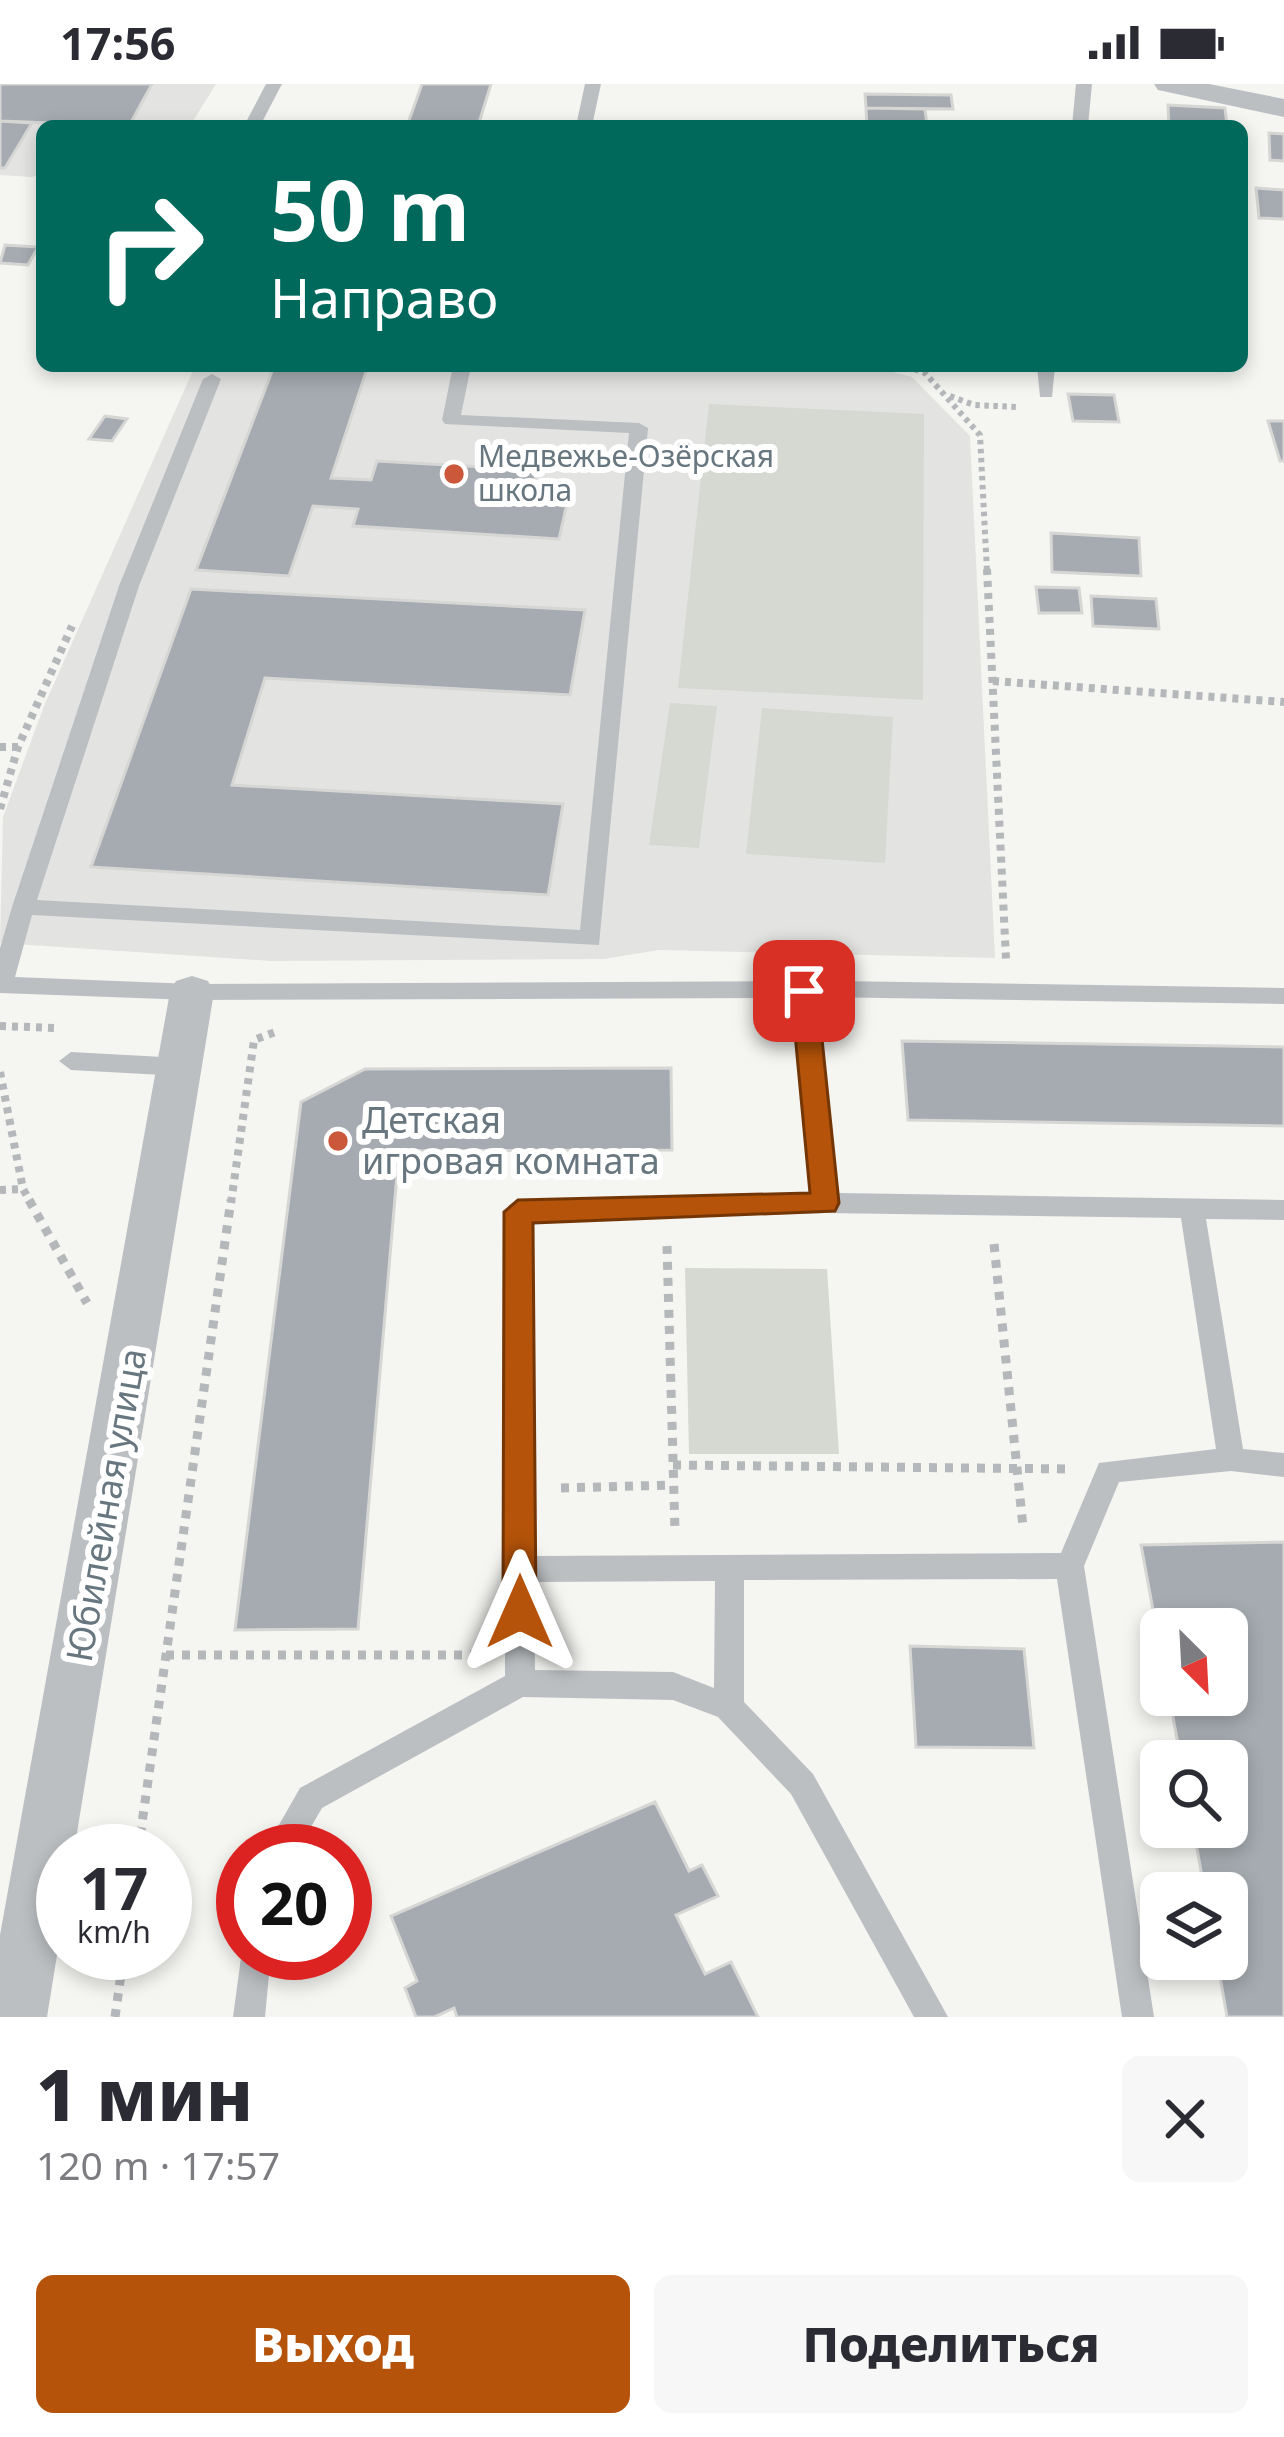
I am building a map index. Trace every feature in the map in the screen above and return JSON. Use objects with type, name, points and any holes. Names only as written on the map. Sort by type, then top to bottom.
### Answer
[{"type":"street","points":[[1168,84],[1284,108]]},
{"type":"street","name":"Юбилейная улица","points":[[16,2017],[192,992]]},
{"type":"lane","points":[[255,120],[274,84]]},
{"type":"lane","points":[[585,120],[593,84]]},
{"type":"lane","points":[[1080,120],[1084,84]]},
{"type":"lane","points":[[23,907],[591,939],[639,428],[451,420],[461,372]]},
{"type":"lane","points":[[1046,372],[1046,393]]},
{"type":"lane","points":[[212,379],[129,586],[1,986],[192,992],[1284,996]]},
{"type":"lane","points":[[804,991],[825,1203]]},
{"type":"lane","points":[[71,1060],[181,1067]]},
{"type":"lane","points":[[520,1669],[518,1212],[825,1203],[1284,1210]]},
{"type":"lane","points":[[1192,1210],[1231,1459]]},
{"type":"lane","points":[[1138,2017],[1070,1567],[1109,1471],[1231,1459],[1284,1465]]},
{"type":"lane","points":[[520,1569],[1070,1567]]},
{"type":"lane","points":[[730,1568],[730,1707]]},
{"type":"lane","points":[[295,1824],[310,1798],[520,1669],[673,1686],[730,1707],[802,1784],[932,2017]]},
{"type":"lane","points":[[249,2017],[252,1980]]},
{"type":"path","points":[[923,372],[980,435],[1007,973]]},
{"type":"path","points":[[945,395],[974,405],[1015,408],[1046,393]]},
{"type":"path","points":[[993,681],[1284,702]]},
{"type":"path","points":[[0,747],[18,747],[0,809]]},
{"type":"path","points":[[142,1824],[254,1040],[295,1027]]},
{"type":"path","points":[[0,1072],[23,1189],[0,1190]]},
{"type":"path","points":[[990,1206],[1027,1567]]},
{"type":"path","points":[[666,1208],[676,1568]]},
{"type":"path","points":[[673,1465],[1017,1465],[1109,1471]]},
{"type":"path","points":[[520,1489],[674,1486]]},
{"type":"path","points":[[166,1655],[520,1669]]},
{"type":"path","points":[[115,2017],[120,1980]]},
{"type":"shaded area","points":[[0,84],[216,84],[194,120],[36,120],[36,175],[0,175]]},
{"type":"shaded area","points":[[192,372],[893,372],[912,377],[970,436],[995,958],[659,950],[604,959],[272,961],[0,943],[3,817],[44,706]]},
{"type":"shaded area","points":[[709,404],[924,414],[923,700],[678,688]]},
{"type":"shaded area","points":[[670,703],[717,706],[699,848],[649,845]]},
{"type":"shaded area","points":[[762,708],[893,717],[885,863],[746,854]]},
{"type":"shaded area","points":[[685,1268],[827,1269],[839,1454],[689,1454]]},
{"type":"building","points":[[0,84],[152,84],[132,120],[0,121]]},
{"type":"building","points":[[422,84],[491,84],[480,120],[409,120]]},
{"type":"building","points":[[865,94],[951,95],[953,109],[866,108]]},
{"type":"building","points":[[1168,105],[1225,108],[1226,120],[1169,120]]},
{"type":"building","points":[[866,108],[925,109],[926,120],[867,120]]},
{"type":"building","points":[[0,121],[32,123],[5,168],[0,168]]},
{"type":"building","points":[[1269,133],[1284,134],[1284,161],[1270,160]]},
{"type":"building","points":[[1256,188],[1284,190],[1284,219],[1259,218]]},
{"type":"building","points":[[5,245],[36,247],[28,265],[0,263]]},
{"type":"building","name":"Медвежье-Озёрская школа","points":[[272,372],[366,372],[331,478],[371,480],[377,461],[537,470],[530,501],[567,503],[559,539],[353,526],[358,509],[313,506],[289,576],[196,570]]},
{"type":"building","points":[[1068,394],[1114,395],[1119,422],[1073,421]]},
{"type":"building","points":[[105,416],[127,419],[112,441],[89,439]]},
{"type":"building","points":[[1268,421],[1284,421],[1284,461],[1280,461]]},
{"type":"building","points":[[1051,533],[1139,538],[1141,576],[1052,572]]},
{"type":"building","points":[[1036,587],[1079,588],[1082,613],[1039,613]]},
{"type":"building","points":[[191,589],[585,610],[570,695],[265,678],[232,785],[563,804],[548,895],[91,867]]},
{"type":"building","points":[[1091,596],[1156,599],[1159,629],[1093,626]]},
{"type":"building","points":[[902,1041],[1284,1047],[1284,1126],[908,1120]]},
{"type":"building","points":[[671,1068],[672,1150],[399,1151],[358,1629],[235,1630],[301,1102],[365,1069]]},
{"type":"building","points":[[1284,1542],[1284,2017],[1227,2017],[1221,1980],[1248,1980],[1248,1872],[1201,1872],[1197,1848],[1248,1848],[1248,1740],[1177,1740],[1173,1716],[1248,1716],[1248,1608],[1153,1608],[1141,1545]]},
{"type":"building","points":[[910,1646],[1024,1649],[1034,1748],[916,1747]]},
{"type":"building","points":[[655,1802],[689,1871],[702,1865],[718,1896],[676,1915],[705,1974],[731,1962],[758,2017],[457,2017],[454,2008],[434,2017],[416,2017],[405,1988],[417,1981],[391,1916]]},
{"type":"place","name":"Медвежье-Озёрская школа","points":[[454,474]]},
{"type":"place","name":"Детская игровая комната","points":[[338,1141]]},
{"type":"route","points":[[520,1612],[518,1212],[825,1203],[804,991]]}]
